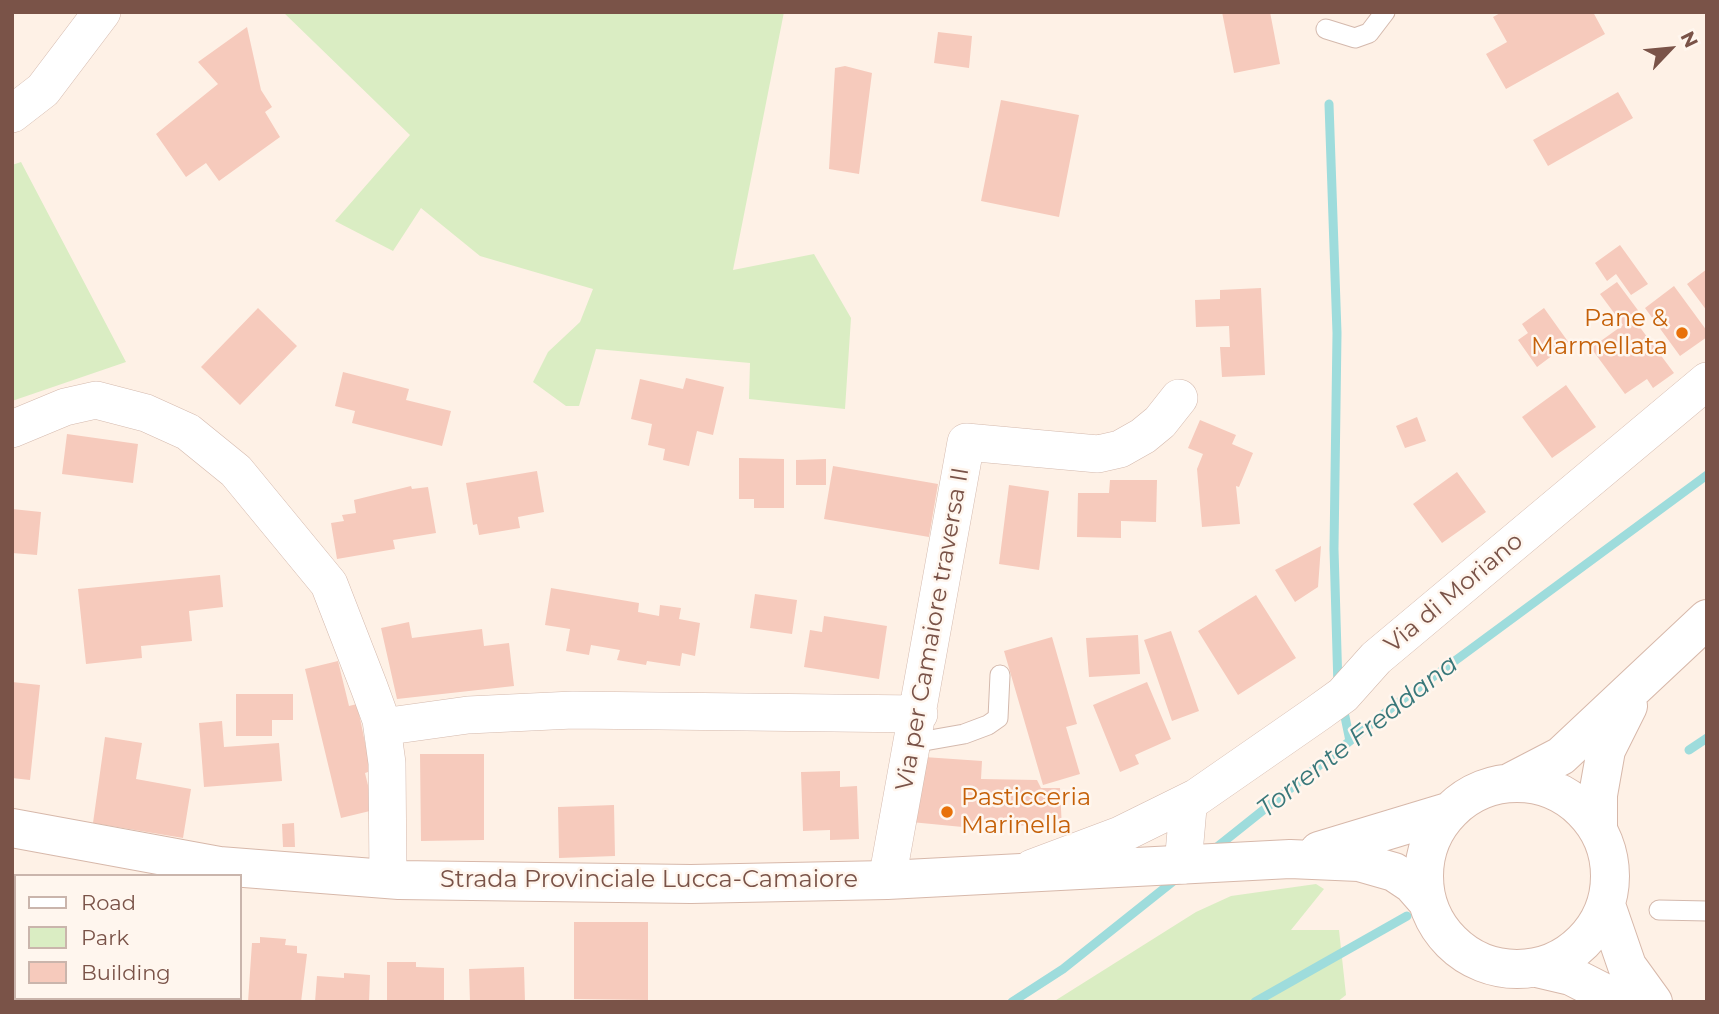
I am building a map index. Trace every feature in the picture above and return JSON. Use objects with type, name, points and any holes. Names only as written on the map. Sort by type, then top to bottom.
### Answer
[{"type":"main road","points":[[1622,1002],[1571,976],[1537,968],[1502,969],[1468,956],[1441,932],[1426,900],[1424,862],[1429,844],[1448,812],[1476,792],[1509,783],[1561,756],[1639,686],[1707,619]]},
{"type":"main road","points":[[1537,968],[1553,963],[1580,946],[1600,920],[1606,905],[1610,866],[1598,829],[1598,795],[1606,750],[1639,686]]},
{"type":"main road","points":[[1509,783],[1550,788],[1584,811],[1598,829]]},
{"type":"main road","name":"Strada Provinciale Lucca-Camaiore","points":[[1290,859],[1448,812]]},
{"type":"main road","name":"Strada Provinciale Lucca-Camaiore","points":[[12,828],[219,866],[388,879],[691,884],[887,880],[1290,859],[1376,865],[1412,884],[1426,900]]},
{"type":"main road","points":[[1606,905],[1627,966],[1653,1002]]},
{"type":"street","points":[[12,114],[43,90],[102,12]]},
{"type":"street","name":"Via di Moriano","points":[[1018,874],[1192,803],[1331,704],[1376,658],[1707,381]]},
{"type":"street","name":"Via per Camaiore traversa II","points":[[887,880],[966,442],[1098,454],[1120,449],[1143,436],[1160,422],[1179,398]]},
{"type":"street","points":[[12,429],[65,407],[96,400],[146,413],[188,432],[236,471],[329,584],[382,727],[387,763],[388,879]]},
{"type":"street","points":[[382,727],[468,715],[573,710],[916,728]]},
{"type":"street","name":"Via di Moriano","points":[[1153,866],[1192,803]]},
{"type":"street","points":[[1139,825],[1153,866]]},
{"type":"lane","points":[[1326,29],[1355,38],[1369,33],[1385,12]]},
{"type":"lane","points":[[916,728],[964,734],[988,725],[998,718],[1000,675]]},
{"type":"lane","points":[[1659,910],[1707,911]]},
{"type":"green space","points":[[283,12],[784,12],[733,270],[814,254],[851,318],[845,409],[749,399],[750,363],[596,349],[579,406],[566,406],[533,382],[548,352],[580,322],[593,289],[480,256],[421,208],[393,251],[335,221],[410,135]]},
{"type":"green space","points":[[21,162],[126,362],[12,401],[12,165]]},
{"type":"green space","points":[[1316,884],[1324,889],[1291,930],[1339,930],[1346,995],[1337,1002],[1053,1002],[1196,912],[1231,896]]},
{"type":"building","points":[[1222,12],[1270,12],[1280,64],[1234,73]]},
{"type":"building","points":[[1502,12],[1593,12],[1605,34],[1506,89],[1486,54],[1507,42],[1493,17]]},
{"type":"building","points":[[247,27],[261,90],[272,107],[265,112],[280,137],[219,181],[206,163],[186,177],[156,134],[218,84],[198,62]]},
{"type":"building","points":[[938,32],[972,36],[969,68],[934,63]]},
{"type":"building","points":[[845,66],[872,73],[859,174],[829,169],[835,68]]},
{"type":"building","points":[[1618,92],[1633,118],[1548,166],[1533,140]]},
{"type":"building","points":[[1001,100],[1079,115],[1059,217],[981,201]]},
{"type":"building","points":[[1620,245],[1648,284],[1631,295],[1616,274],[1607,281],[1595,263]]},
{"type":"building","points":[[1707,269],[1707,311],[1687,284]]},
{"type":"building","points":[[1617,282],[1640,313],[1633,318],[1674,373],[1653,388],[1647,379],[1625,394],[1591,348],[1623,325],[1600,294]]},
{"type":"building","points":[[1674,286],[1707,331],[1707,337],[1680,356],[1645,308]]},
{"type":"building","points":[[1261,288],[1265,375],[1222,377],[1220,347],[1230,347],[1229,326],[1196,327],[1195,300],[1220,299],[1220,290]]},
{"type":"building","points":[[258,308],[297,346],[240,405],[201,367]]},
{"type":"building","points":[[1544,308],[1569,343],[1537,367],[1518,340],[1528,333],[1522,324]]},
{"type":"building","points":[[343,372],[409,389],[406,400],[451,411],[442,446],[352,423],[355,411],[335,406]]},
{"type":"building","points":[[686,378],[724,387],[713,435],[697,431],[689,466],[663,460],[665,449],[648,445],[652,424],[631,419],[640,379],[683,389]]},
{"type":"building","points":[[1566,385],[1596,427],[1552,458],[1522,417]]},
{"type":"building","points":[[1417,417],[1426,441],[1405,448],[1396,426]]},
{"type":"building","points":[[1200,420],[1236,435],[1232,444],[1253,453],[1239,487],[1236,486],[1240,524],[1202,527],[1197,469],[1203,454],[1188,448]]},
{"type":"building","points":[[67,434],[138,444],[133,483],[62,474]]},
{"type":"building","points":[[739,458],[784,459],[784,508],[754,508],[754,499],[739,499]]},
{"type":"building","points":[[826,459],[826,485],[796,485],[796,460]]},
{"type":"building","points":[[833,466],[938,484],[929,537],[824,519]]},
{"type":"building","points":[[537,471],[544,512],[518,517],[520,528],[479,535],[477,524],[473,525],[466,483]]},
{"type":"building","points":[[1457,472],[1486,512],[1442,543],[1413,504]]},
{"type":"building","points":[[1110,480],[1157,480],[1156,522],[1121,521],[1121,538],[1077,537],[1078,493],[1109,493]]},
{"type":"building","points":[[1009,485],[1049,491],[1039,570],[999,564]]},
{"type":"building","points":[[411,486],[412,489],[428,487],[436,533],[393,540],[395,549],[337,559],[331,523],[344,521],[342,515],[356,513],[354,500]]},
{"type":"building","points":[[12,509],[41,512],[37,555],[12,553]]},
{"type":"building","points":[[1321,546],[1318,587],[1295,602],[1275,570]]},
{"type":"building","points":[[220,575],[223,607],[189,611],[192,641],[141,646],[142,658],[86,664],[78,589]]},
{"type":"building","points":[[551,588],[639,603],[638,612],[659,616],[660,605],[681,608],[679,619],[700,623],[695,656],[682,653],[680,666],[647,661],[646,665],[617,660],[620,650],[591,645],[589,655],[566,651],[570,629],[545,625]]},
{"type":"building","points":[[755,594],[797,600],[792,634],[750,628]]},
{"type":"building","points":[[1256,595],[1296,658],[1238,695],[1198,631]]},
{"type":"building","points":[[824,616],[887,626],[879,679],[804,667],[810,630],[822,632]]},
{"type":"building","points":[[409,622],[412,638],[482,629],[484,646],[509,643],[514,686],[397,699],[381,628]]},
{"type":"building","points":[[1171,631],[1199,711],[1172,721],[1144,640]]},
{"type":"building","points":[[1138,635],[1140,674],[1089,677],[1086,638]]},
{"type":"building","points":[[1052,637],[1077,724],[1066,727],[1080,774],[1043,785],[1004,651]]},
{"type":"building","points":[[338,661],[349,706],[357,704],[371,771],[365,773],[374,810],[341,818],[305,669]]},
{"type":"building","points":[[12,682],[40,685],[30,780],[12,778]]},
{"type":"building","points":[[1147,682],[1171,739],[1135,755],[1139,764],[1120,772],[1093,705]]},
{"type":"building","points":[[236,694],[293,694],[293,720],[272,720],[272,736],[236,736]]},
{"type":"building","points":[[222,721],[224,747],[279,743],[282,781],[204,787],[199,723]]},
{"type":"building","points":[[105,737],[142,743],[136,779],[191,789],[183,838],[93,823]]},
{"type":"building","points":[[420,754],[484,754],[484,840],[421,841]]},
{"type":"building","points":[[924,757],[982,761],[981,779],[1037,780],[1041,788],[1060,788],[1062,829],[973,821],[973,828],[911,822]]},
{"type":"building","points":[[840,771],[840,787],[857,786],[859,839],[830,840],[830,830],[803,831],[801,772]]},
{"type":"building","points":[[614,805],[615,856],[559,858],[558,807]]},
{"type":"building","points":[[294,823],[295,847],[283,847],[282,824]]},
{"type":"building","points":[[574,922],[648,922],[648,1000],[574,999]]},
{"type":"building","points":[[260,937],[286,939],[285,945],[297,946],[297,953],[307,954],[301,1002],[248,1002],[252,943],[260,943]]},
{"type":"building","points":[[387,962],[416,962],[416,967],[444,968],[444,1002],[387,1002]]},
{"type":"building","points":[[524,967],[525,1002],[470,1002],[469,969]]},
{"type":"building","points":[[344,973],[370,975],[369,1002],[315,1002],[317,976],[344,978]]},
{"type":"building","points":[[124,1000],[174,1000],[173,1002]]},
{"type":"waterway","points":[[1329,104],[1337,333],[1334,549],[1338,687]]},
{"type":"waterway","name":"Torrente Freddana","points":[[1212,851],[1395,705],[1707,475]]},
{"type":"waterway","points":[[1343,707],[1350,741]]},
{"type":"waterway","points":[[1689,750],[1707,738]]},
{"type":"waterway","name":"Torrente Freddana","points":[[1012,1002],[1063,969],[1176,879]]},
{"type":"waterway","points":[[1255,1002],[1407,916]]},
{"type":"place","name":"Pane & Marmellata","points":[[1682,333]]},
{"type":"place","name":"Pasticceria Marinella","points":[[947,812]]}]
